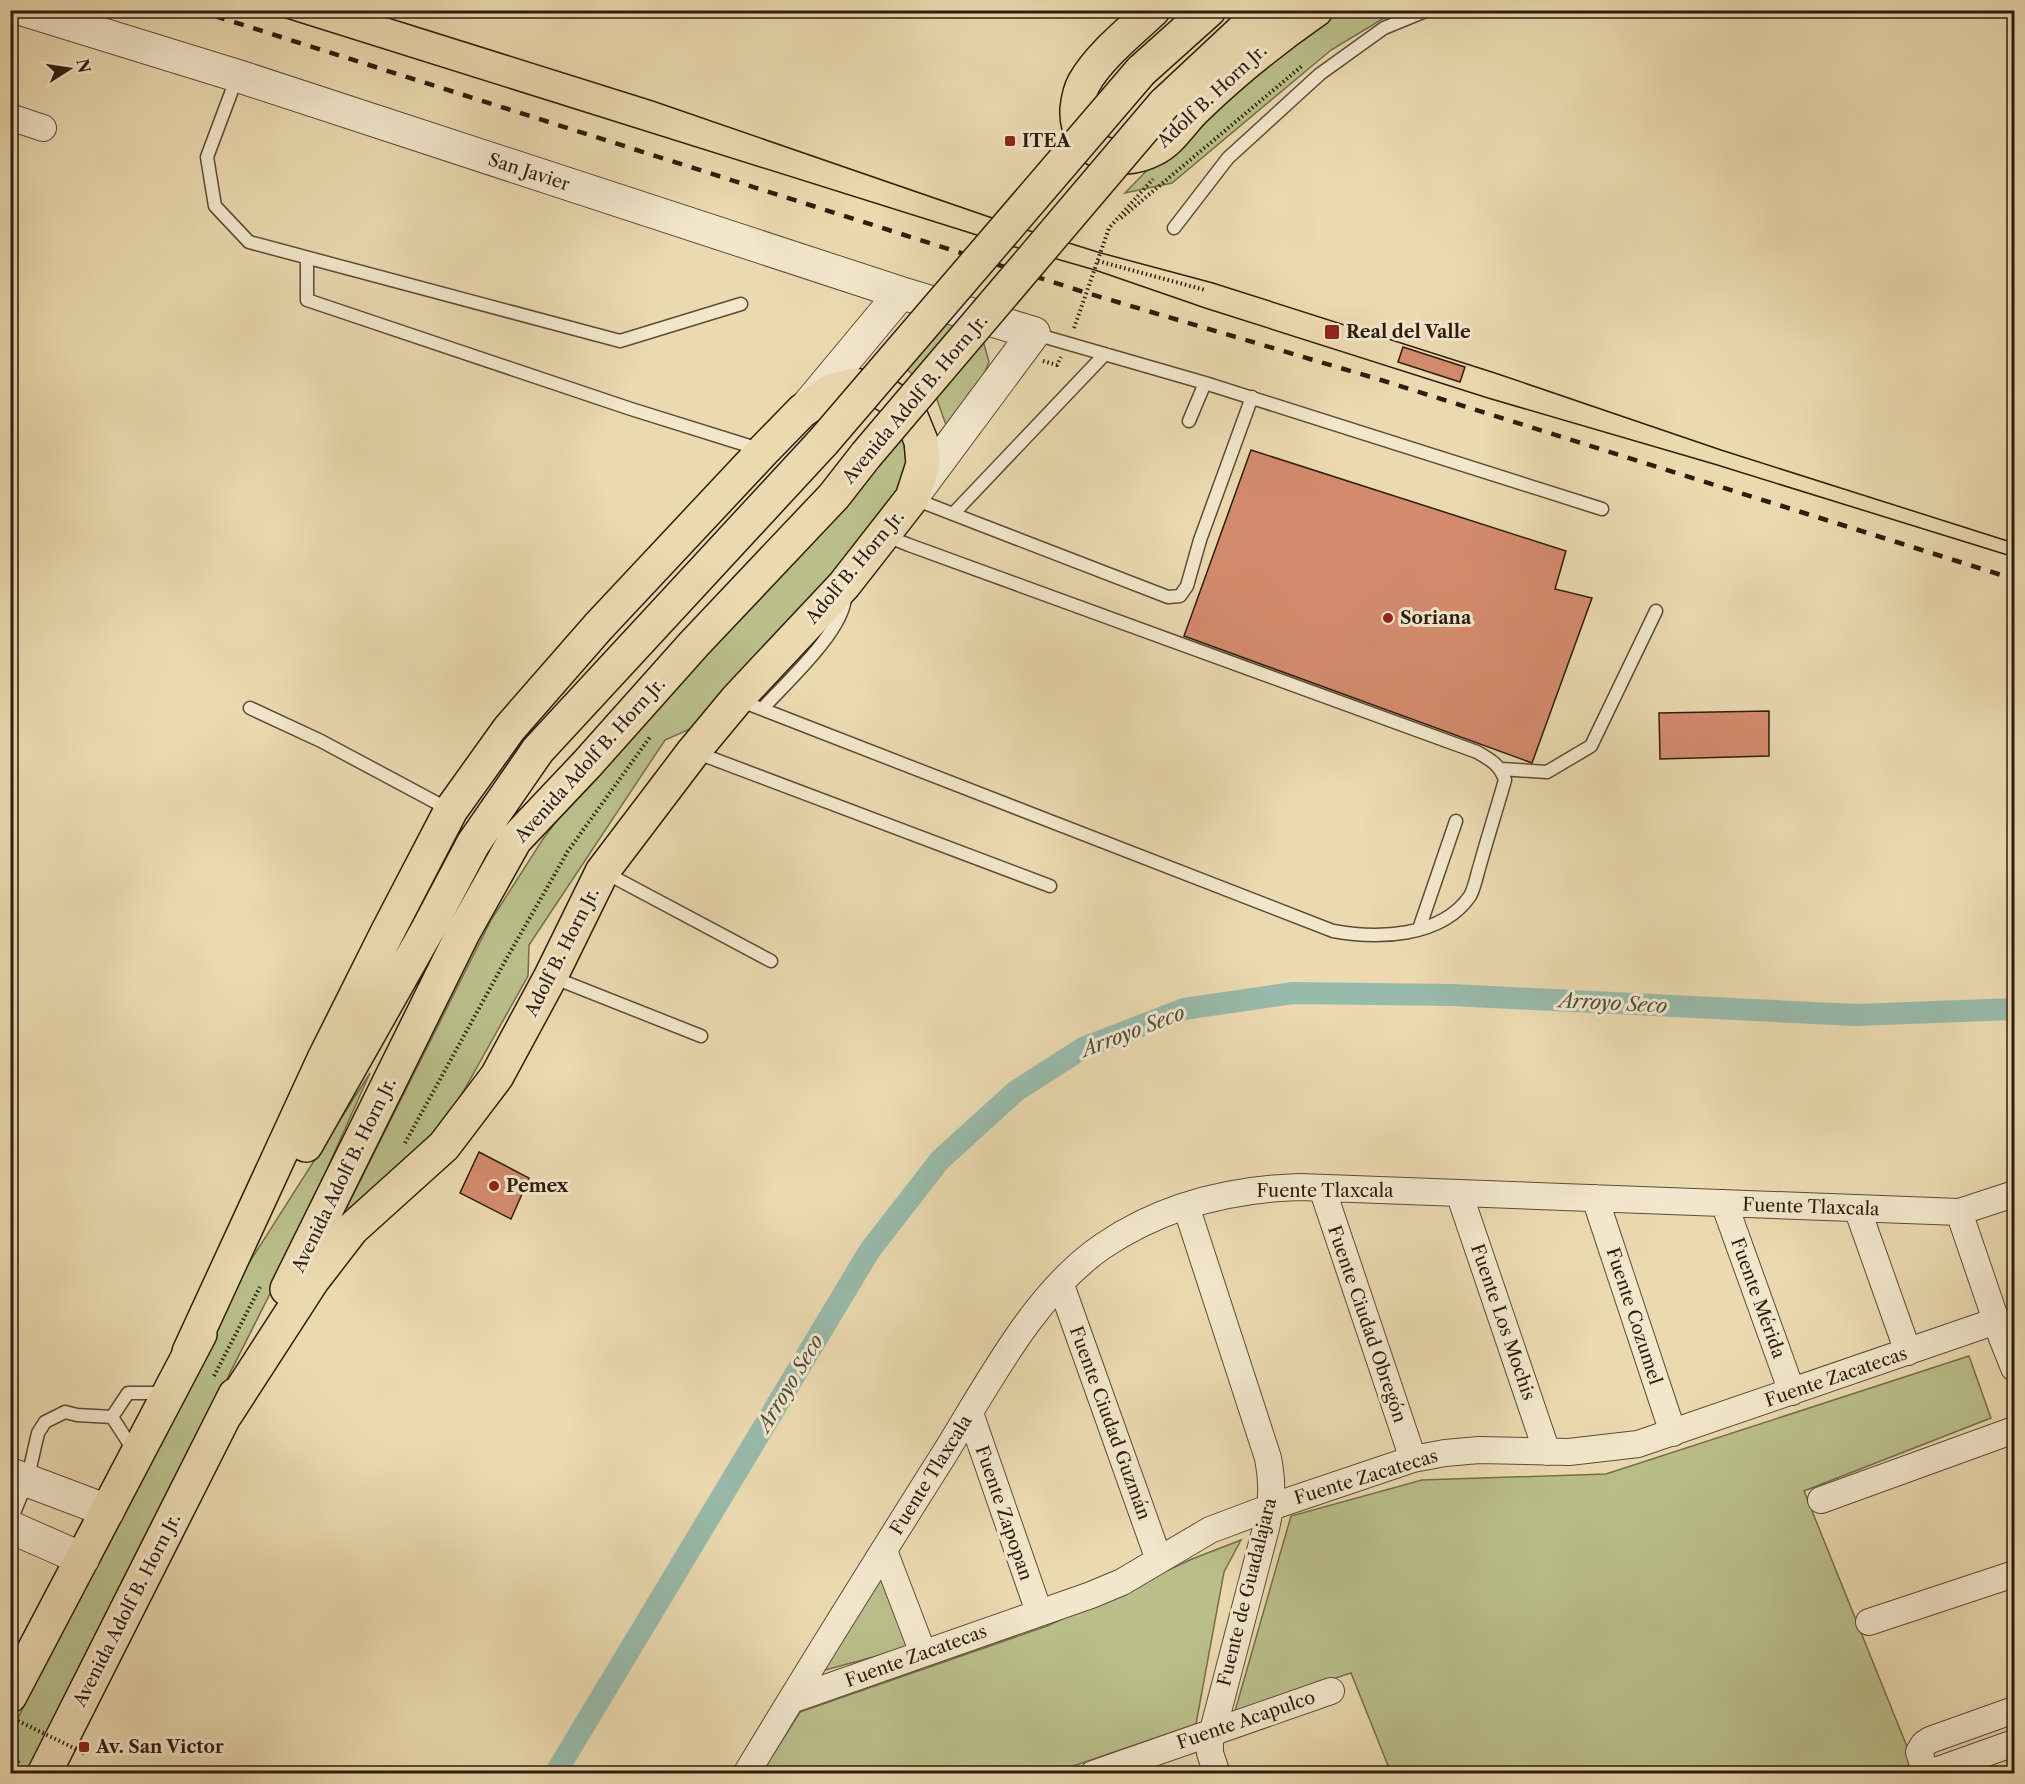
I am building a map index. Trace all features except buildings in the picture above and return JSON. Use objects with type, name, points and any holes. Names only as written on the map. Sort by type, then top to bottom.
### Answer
[{"type":"main road","name":"Adolf B. Horn Jr.","points":[[1153,10],[1114,47],[1083,84],[1078,101],[1077,120],[1082,136],[1093,148],[1107,156],[1122,159],[1156,149],[1195,108],[1272,41],[1316,10]]},
{"type":"main road","name":"Avenida Adolf B. Horn Jr.","points":[[11,1699],[189,1352],[423,939],[473,844],[538,750],[824,442],[1141,71],[1209,10]]},
{"type":"main road","name":"Avenida Adolf B. Horn Jr.","points":[[44,1773],[226,1414],[463,933],[515,840],[587,764],[694,644],[834,496],[866,455],[1164,104],[1267,10]]},
{"type":"main road","name":"Adolf B. Horn Jr.","points":[[189,1352],[324,1059],[451,810],[516,720],[598,627],[802,411],[833,390],[855,385],[878,390],[897,402],[912,419],[921,441],[923,464],[912,498],[750,704],[693,752],[602,872],[551,976],[497,1076],[444,1146],[352,1229],[312,1281],[226,1414]]},
{"type":"street","name":"San Javier","points":[[24,10],[237,76],[901,293],[1034,333]]},
{"type":"street","points":[[10,117],[43,128]]},
{"type":"street","name":"Adolf B. Horn Jr.","points":[[802,411],[901,293]]},
{"type":"street","name":"Adolf B. Horn Jr.","points":[[912,498],[1034,333]]},
{"type":"street","name":"Fuente Tlaxcala","points":[[746,1773],[1019,1335],[1038,1309],[1074,1270],[1103,1246],[1136,1228],[1200,1200],[1257,1190],[1322,1188],[1959,1212],[2014,1194]]},
{"type":"street","name":"Fuente Ciudad Obregón","points":[[1322,1188],[1413,1459]]},
{"type":"street","name":"Fuente Los Mochis","points":[[1459,1193],[1547,1452]]},
{"type":"street","name":"Fuente Cozumel","points":[[1595,1198],[1673,1433]]},
{"type":"street","name":"Fuente Mérida","points":[[1724,1203],[1792,1392]]},
{"type":"street","name":"Fuente de Guadalajara","points":[[1186,1206],[1268,1458],[1272,1478],[1271,1507],[1210,1742],[1210,1754],[1217,1773]]},
{"type":"street","points":[[1857,1208],[1908,1352]]},
{"type":"street","points":[[1959,1212],[2004,1331],[2014,1368]]},
{"type":"street","name":"Fuente Ciudad Guzmán","points":[[1060,1285],[1158,1560]]},
{"type":"street","name":"Fuente Zacatecas","points":[[791,1700],[1122,1582],[1210,1530],[1413,1459],[1479,1450],[1547,1452],[1604,1449],[1638,1444],[1908,1352],[2004,1331]]},
{"type":"street","name":"Fuente Zapopan","points":[[970,1413],[1039,1612]]},
{"type":"street","points":[[1821,1500],[2014,1430]]},
{"type":"street","points":[[19,1478],[108,1511]]},
{"type":"street","points":[[10,1525],[83,1559]]},
{"type":"street","points":[[884,1551],[923,1653]]},
{"type":"street","points":[[1869,1622],[2014,1574]]},
{"type":"street","name":"Fuente Acapulco","points":[[1093,1773],[1331,1691]]},
{"type":"street","points":[[2014,1710],[1930,1740],[1919,1752],[1927,1773],[2014,1743]]},
{"type":"lane","points":[[1174,228],[1228,159],[1320,74],[1384,28],[1428,10]]},
{"type":"lane","points":[[237,76],[207,157],[215,206],[249,242],[620,341],[741,304]]},
{"type":"lane","points":[[307,258],[307,300],[631,410],[763,450]]},
{"type":"lane","points":[[1034,333],[1205,382],[1602,509]]},
{"type":"lane","points":[[953,514],[1105,354]]},
{"type":"lane","points":[[1189,421],[1205,382]]},
{"type":"lane","points":[[912,498],[1168,597],[1180,596],[1187,586],[1200,540],[1252,398]]},
{"type":"lane","points":[[750,704],[1333,931],[1353,935],[1372,935],[1398,934],[1419,929],[1447,917],[1471,894],[1505,780],[1501,769],[1493,761],[1477,752],[883,534]]},
{"type":"lane","points":[[1501,769],[1547,772],[1591,746],[1656,611]]},
{"type":"lane","points":[[250,708],[321,741],[451,810]]},
{"type":"lane","points":[[693,752],[1050,886]]},
{"type":"lane","points":[[1419,929],[1456,821]]},
{"type":"lane","points":[[602,872],[771,961]]},
{"type":"lane","points":[[551,976],[701,1036]]},
{"type":"lane","points":[[112,1417],[128,1393],[169,1393]]},
{"type":"lane","points":[[10,1525],[19,1478],[45,1422],[64,1412],[112,1417]]},
{"type":"lane","points":[[112,1417],[137,1456]]},
{"type":"path","points":[[1109,228],[1304,64]]},
{"type":"path","points":[[1098,261],[1205,290]]},
{"type":"path","points":[[11,1699],[86,1754]]},
{"type":"green space","points":[[1328,11],[1402,11],[1384,18],[1331,50],[1172,183],[1125,193],[1194,122]]},
{"type":"green space","points":[[912,320],[961,323],[982,337],[989,362],[979,387],[946,425],[934,391],[906,369]]},
{"type":"green space","points":[[902,433],[909,451],[909,468],[897,494],[863,543],[699,725],[665,740],[529,945],[528,976],[439,1135],[355,1213],[347,1207],[491,920],[543,839],[581,789]]},
{"type":"green space","points":[[370,1073],[281,1272],[28,1773],[11,1773],[10,1734],[233,1288]]},
{"type":"green space","points":[[1969,1356],[1991,1418],[1804,1491],[1914,1764],[1889,1774],[1391,1773],[1351,1673],[1235,1711],[1291,1516],[1422,1480],[1606,1474]]},
{"type":"green space","points":[[1241,1540],[1224,1572],[1196,1724],[1053,1773],[761,1774],[800,1712],[1047,1626],[1192,1559]]},
{"type":"green space","points":[[883,1567],[910,1647],[818,1672]]},
{"type":"waterway","name":"Arroyo Seco","points":[[555,1774],[870,1250],[940,1160],[1016,1091],[1083,1048],[1184,1009],[1293,993],[1452,995],[1856,1015],[2014,1009]]},
{"type":"tram line","points":[[260,10],[1015,247],[1095,270],[1205,308],[1488,398],[1714,464],[2014,557]]},
{"type":"tram line","points":[[363,10],[653,101],[1030,231],[1213,283],[1495,373],[1721,450],[2014,543]]},
{"type":"railway","points":[[196,10],[1087,293],[1381,380],[2014,579]]},
{"type":"place","name":"ITEA","points":[[1010,141]]},
{"type":"place","name":"Real del Valle","points":[[1332,332]]},
{"type":"place","name":"Soriana","points":[[1388,618]]},
{"type":"place","name":"Pemex","points":[[494,1186]]},
{"type":"place","name":"Av. San Victor","points":[[84,1747]]}]
